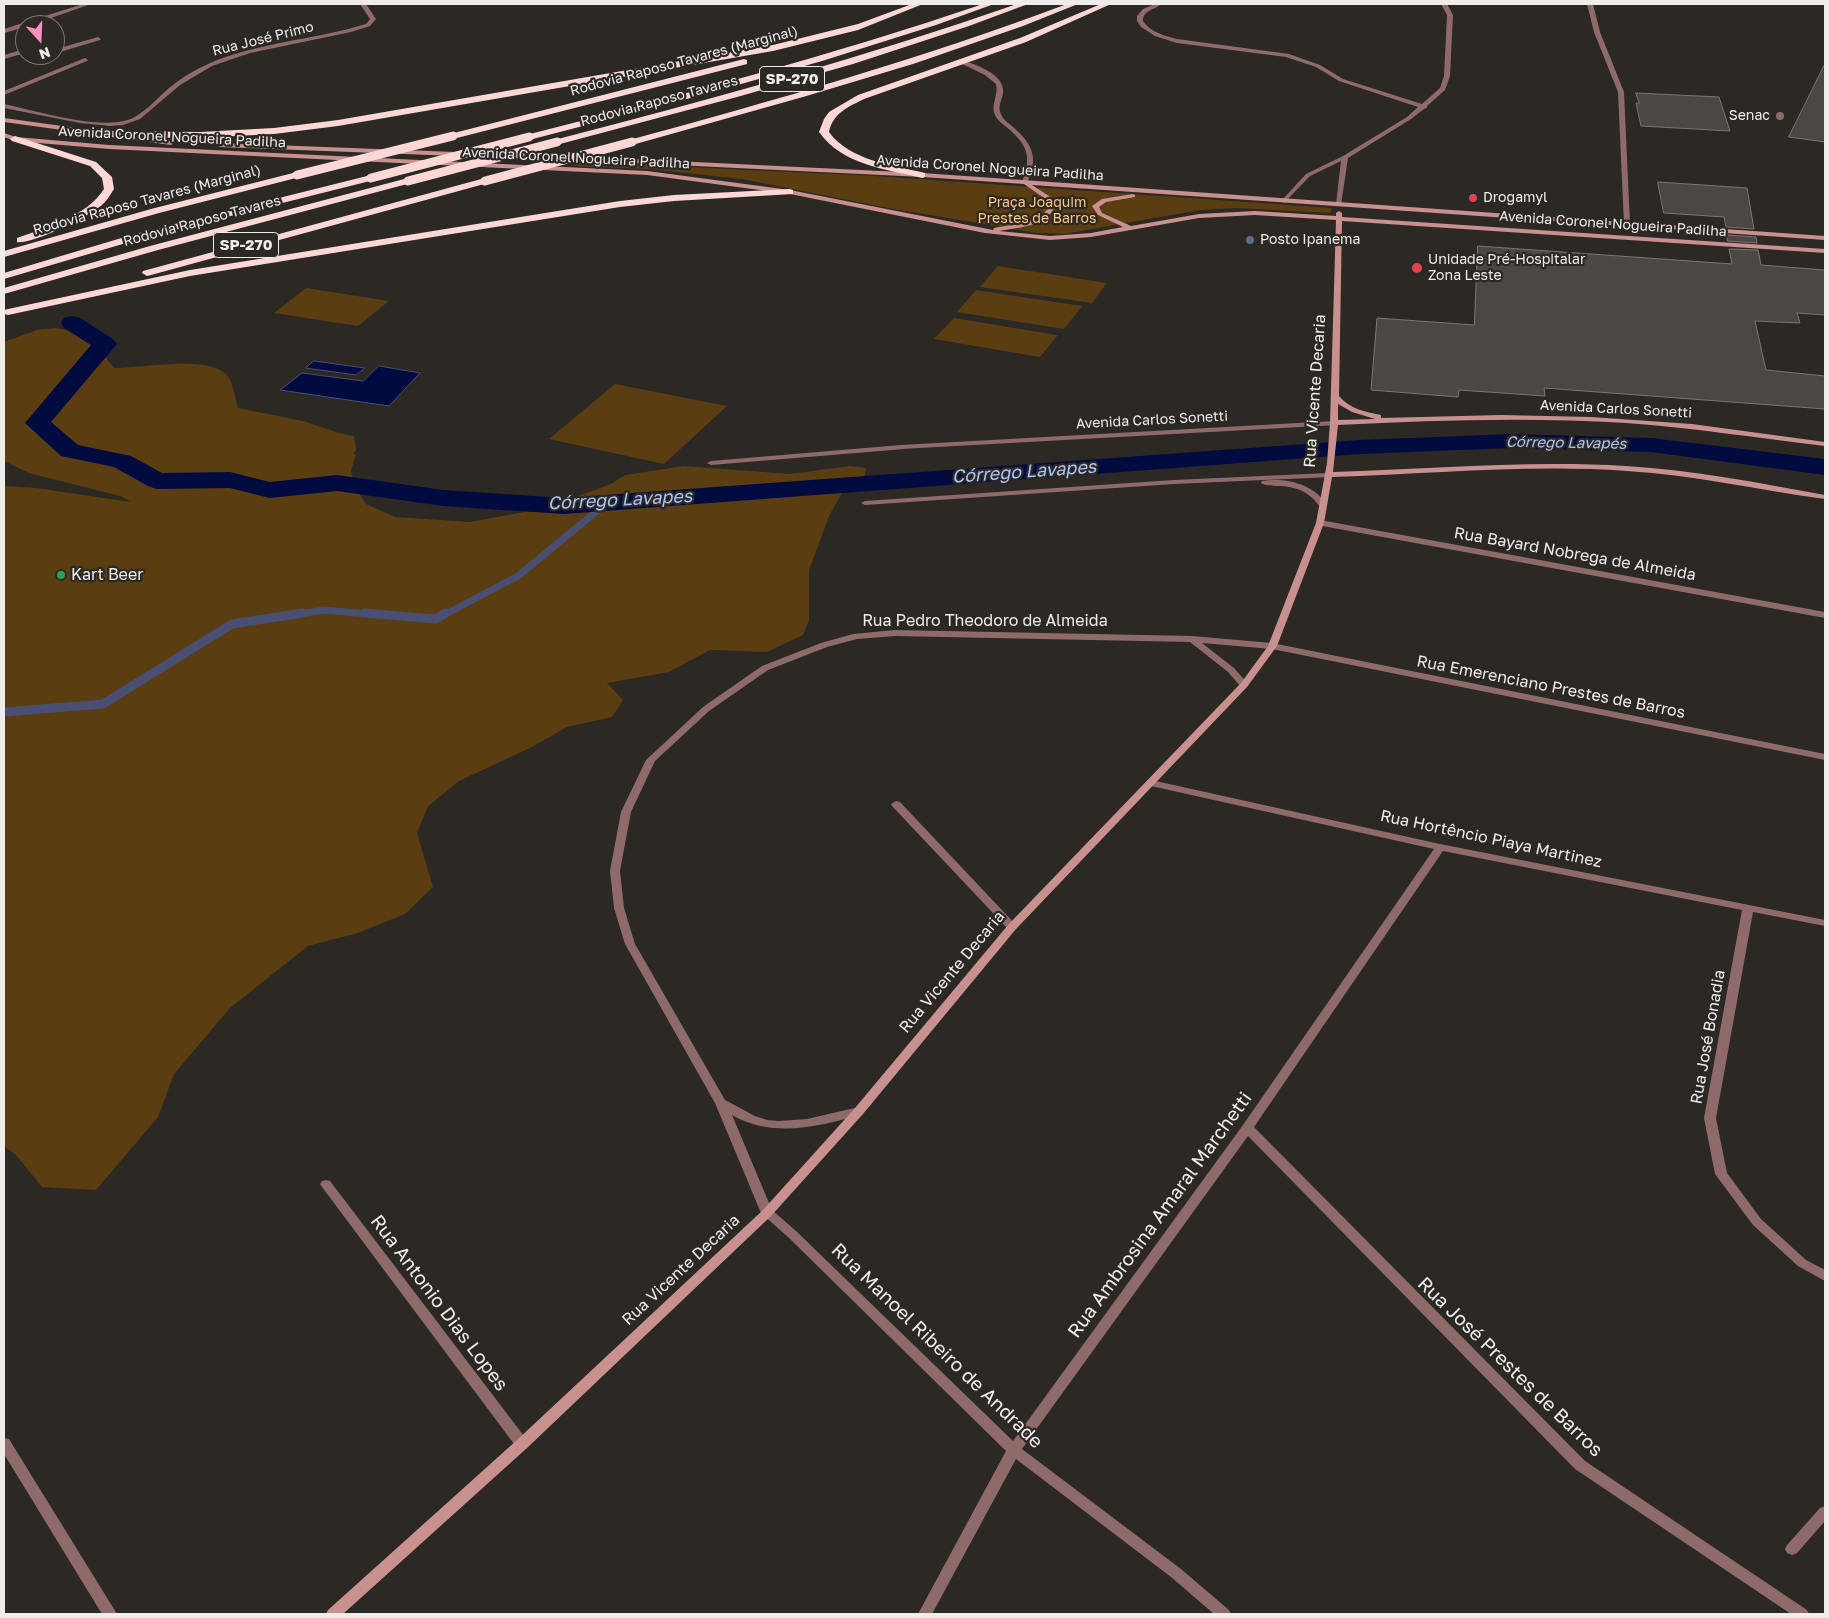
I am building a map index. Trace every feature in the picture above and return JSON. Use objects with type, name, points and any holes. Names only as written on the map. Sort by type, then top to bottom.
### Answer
[{"type":"highway","name":"Rodovia Raposo Tavares (Marginal)","points":[[4,254],[155,211],[785,51],[864,25],[919,4]]},
{"type":"highway","name":"Rodovia Raposo Tavares","points":[[4,276],[139,236],[734,84],[990,4]]},
{"type":"highway","name":"Rodovia Raposo Tavares","points":[[4,290],[154,248],[742,93],[846,63],[1024,4]]},
{"type":"highway","name":"SP-270","points":[[6,313],[228,250],[836,86],[963,46],[1074,4]]},
{"type":"highway","points":[[922,175],[845,152],[827,138],[824,132],[825,125],[833,113],[849,103],[1031,36],[1107,4]]},
{"type":"highway","points":[[99,134],[200,135],[274,131],[338,123],[773,48],[864,25]]},
{"type":"highway","points":[[4,246],[59,225],[93,208],[107,194],[110,187],[108,177],[103,170],[93,164],[15,139]]},
{"type":"highway","points":[[6,313],[200,271],[620,204],[674,198],[790,192]]},
{"type":"main road","name":"Avenida Coronel Nogueira Padilha","points":[[4,120],[170,143],[922,175],[1284,202],[1339,204],[1825,238]]},
{"type":"main road","name":"Avenida Coronel Nogueira Padilha","points":[[4,135],[15,139],[109,147],[647,173],[790,192],[985,231],[1050,238],[1091,235],[1224,213],[1339,218],[1825,251]]},
{"type":"main road","points":[[985,231],[1034,222],[1052,211],[1054,205],[1050,200],[1025,182]]},
{"type":"main road","points":[[1131,228],[1100,214],[1095,206],[1112,198],[1172,194]]},
{"type":"main road","points":[[1339,204],[1339,218]]},
{"type":"main road","name":"Rua Vicente Decaria","points":[[333,1614],[522,1444],[767,1214],[859,1111],[1012,927],[1244,685],[1272,646],[1320,523],[1330,463],[1334,423],[1339,218]]},
{"type":"main road","name":"Avenida Carlos Sonetti","points":[[1335,396],[1339,401],[1363,414],[1404,420]]},
{"type":"main road","name":"Avenida Carlos Sonetti","points":[[1334,423],[1559,418],[1730,430],[1825,444]]},
{"type":"main road","points":[[1328,475],[1597,467],[1649,470],[1700,476],[1825,497]]},
{"type":"street","points":[[56,15],[88,4]]},
{"type":"street","name":"Rua José Primo","points":[[4,106],[96,123],[125,123],[139,117],[178,84],[199,70],[217,62],[249,52],[368,26],[373,19],[363,4]]},
{"type":"street","points":[[1159,4],[1145,10],[1141,15],[1140,22],[1152,33],[1161,37],[1177,41],[1287,55],[1318,66],[1340,80],[1425,107]]},
{"type":"street","points":[[1284,202],[1308,175],[1344,158],[1425,107],[1443,89],[1447,76],[1450,15],[1444,4]]},
{"type":"street","points":[[1590,4],[1597,32],[1621,92],[1627,224]]},
{"type":"street","points":[[65,49],[98,39]]},
{"type":"street","points":[[4,93],[84,60]]},
{"type":"street","points":[[962,62],[992,77],[998,83],[1001,91],[996,108],[1000,117],[1027,146],[1031,154],[1032,163],[1025,182]]},
{"type":"street","points":[[1339,204],[1344,158]]},
{"type":"street","name":"Avenida Carlos Sonetti","points":[[711,463],[901,447],[1334,423]]},
{"type":"street","points":[[865,503],[1174,482],[1328,475]]},
{"type":"street","points":[[1174,482],[1268,483],[1295,486],[1311,490],[1319,497],[1323,505]]},
{"type":"street","name":"Rua Bayard Nobrega de Almeida","points":[[1320,523],[1825,615]]},
{"type":"street","name":"Rua Pedro Theodoro de Almeida","points":[[767,1214],[721,1103],[630,944],[619,908],[615,871],[626,812],[651,760],[706,709],[765,668],[824,645],[856,636],[895,633],[1192,639],[1272,646]]},
{"type":"street","points":[[1192,639],[1231,670],[1244,685]]},
{"type":"street","name":"Rua Emerenciano Prestes de Barros","points":[[1272,646],[1825,757]]},
{"type":"street","name":"Rua Hortêncio Piaya Martinez","points":[[1151,783],[1440,847],[1825,923]]},
{"type":"street","points":[[896,804],[1012,927]]},
{"type":"street","name":"Rua Ambrosina Amaral Marchetti","points":[[925,1614],[1014,1450],[1247,1128],[1440,847]]},
{"type":"street","name":"Rua José Bonadia","points":[[1748,908],[1710,1118],[1722,1174],[1757,1222],[1802,1263],[1825,1276]]},
{"type":"street","points":[[721,1103],[757,1122],[784,1124],[809,1123],[859,1111]]},
{"type":"street","name":"Rua José Prestes de Barros","points":[[1247,1128],[1580,1466],[1802,1614]]},
{"type":"street","name":"Rua Antonio Dias Lopes","points":[[326,1184],[522,1444]]},
{"type":"street","name":"Rua Manoel Ribeiro de Andrade","points":[[767,1214],[792,1234],[1014,1450],[1176,1573],[1224,1614]]},
{"type":"street","points":[[4,1443],[110,1614]]},
{"type":"street","points":[[1792,1549],[1825,1512]]},
{"type":"green space","name":"Praça Joaquim Prestes de Barros","points":[[581,162],[875,176],[1332,208],[1330,213],[1236,208],[1200,210],[1064,234],[1037,233],[888,208],[742,179],[649,169],[573,166]]},
{"type":"green space","points":[[998,266],[1107,283],[1092,303],[980,287]]},
{"type":"green space","points":[[306,288],[389,301],[358,326],[274,313]]},
{"type":"green space","points":[[976,290],[1082,306],[1064,329],[957,312]]},
{"type":"green space","points":[[954,318],[1058,335],[1040,357],[934,339]]},
{"type":"green space","points":[[55,328],[81,332],[95,328],[103,335],[106,358],[114,368],[176,364],[208,366],[221,370],[229,378],[238,408],[303,421],[354,436],[356,450],[353,454],[356,454],[351,471],[356,488],[366,504],[395,517],[470,522],[546,508],[611,484],[625,475],[684,466],[790,474],[850,466],[866,468],[865,475],[843,491],[830,514],[809,570],[809,620],[803,635],[767,652],[710,650],[669,672],[607,683],[623,700],[612,717],[567,727],[532,747],[459,781],[428,806],[417,833],[433,887],[405,914],[358,933],[308,946],[230,1008],[174,1074],[158,1117],[96,1190],[42,1187],[16,1155],[4,1146],[4,486],[36,488],[131,502],[120,496],[29,473],[4,461],[4,342],[37,330]]},
{"type":"green space","points":[[615,384],[727,406],[664,464],[549,439]]},
{"type":"shaded area","points":[[314,361],[365,368],[356,375],[306,368]]},
{"type":"shaded area","points":[[379,366],[420,373],[389,406],[280,390],[302,373],[363,381]]},
{"type":"building","points":[[1825,64],[1825,142],[1789,137]]},
{"type":"building","points":[[1636,93],[1719,97],[1730,131],[1641,126]]},
{"type":"building","points":[[1658,182],[1747,188],[1754,229],[1726,227],[1724,217],[1664,213]]},
{"type":"building","points":[[1727,235],[1756,237],[1757,243],[1728,241]]},
{"type":"building","points":[[1478,246],[1732,264],[1729,249],[1758,250],[1761,265],[1825,270],[1825,315],[1797,313],[1800,323],[1755,321],[1766,370],[1825,376],[1825,409],[1544,388],[1545,396],[1459,390],[1458,397],[1371,390],[1377,318],[1474,325]]},
{"type":"waterway","name":"Córrego Lavapes","points":[[72,323],[105,344],[37,423],[70,451],[122,461],[157,481],[230,480],[270,490],[337,483],[443,498],[564,506],[1360,447],[1511,441],[1651,445],[1825,467]]},
{"type":"waterway","points":[[444,615],[518,576],[608,502]]},
{"type":"waterway","points":[[294,615],[324,610],[380,615]]},
{"type":"waterway","points":[[4,712],[103,704],[232,624],[302,613]]},
{"type":"waterway","points":[[365,613],[435,619],[446,613]]},
{"type":"place","name":"Senac","points":[[1780,116]]},
{"type":"place","name":"Drogamyl","points":[[1473,198]]},
{"type":"place","name":"Posto Ipanema","points":[[1250,240]]},
{"type":"place","name":"Unidade Pré-Hospitalar Zona Leste","points":[[1417,268]]},
{"type":"place","name":"Kart Beer","points":[[61,575]]},
{"type":"water label","name":"Córrego Lavapés","points":[[1566,443]]}]
